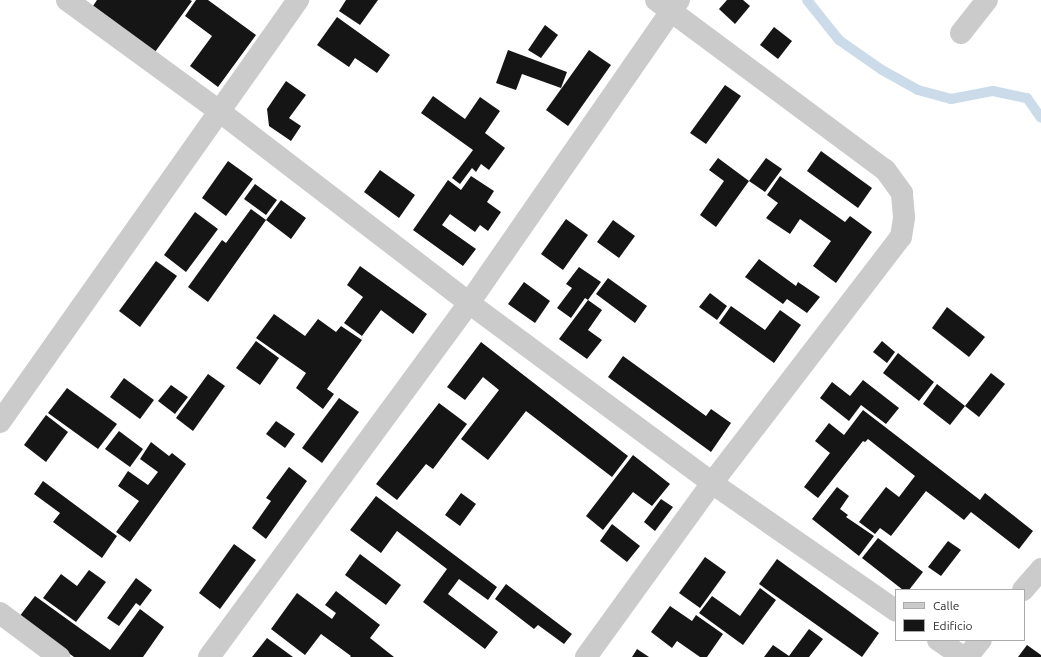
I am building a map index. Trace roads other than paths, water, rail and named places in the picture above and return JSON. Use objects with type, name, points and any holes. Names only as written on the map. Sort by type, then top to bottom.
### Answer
[{"type":"street","points":[[66,0],[219,111],[469,303],[712,483],[895,610]]},
{"type":"street","points":[[0,422],[298,0]]},
{"type":"street","points":[[961,33],[987,0]]},
{"type":"street","points":[[209,657],[469,303],[668,3],[884,170],[902,192],[904,217],[901,237],[712,483],[586,657]]},
{"type":"street","points":[[1024,589],[1041,569]]},
{"type":"street","points":[[0,613],[60,657]]},
{"type":"street","points":[[939,641],[963,657]]},
{"type":"street","points":[[967,657],[980,641]]},
{"type":"waterway","points":[[807,0],[839,40],[882,70],[918,90],[951,99],[993,91],[1027,98],[1041,118]]}]
